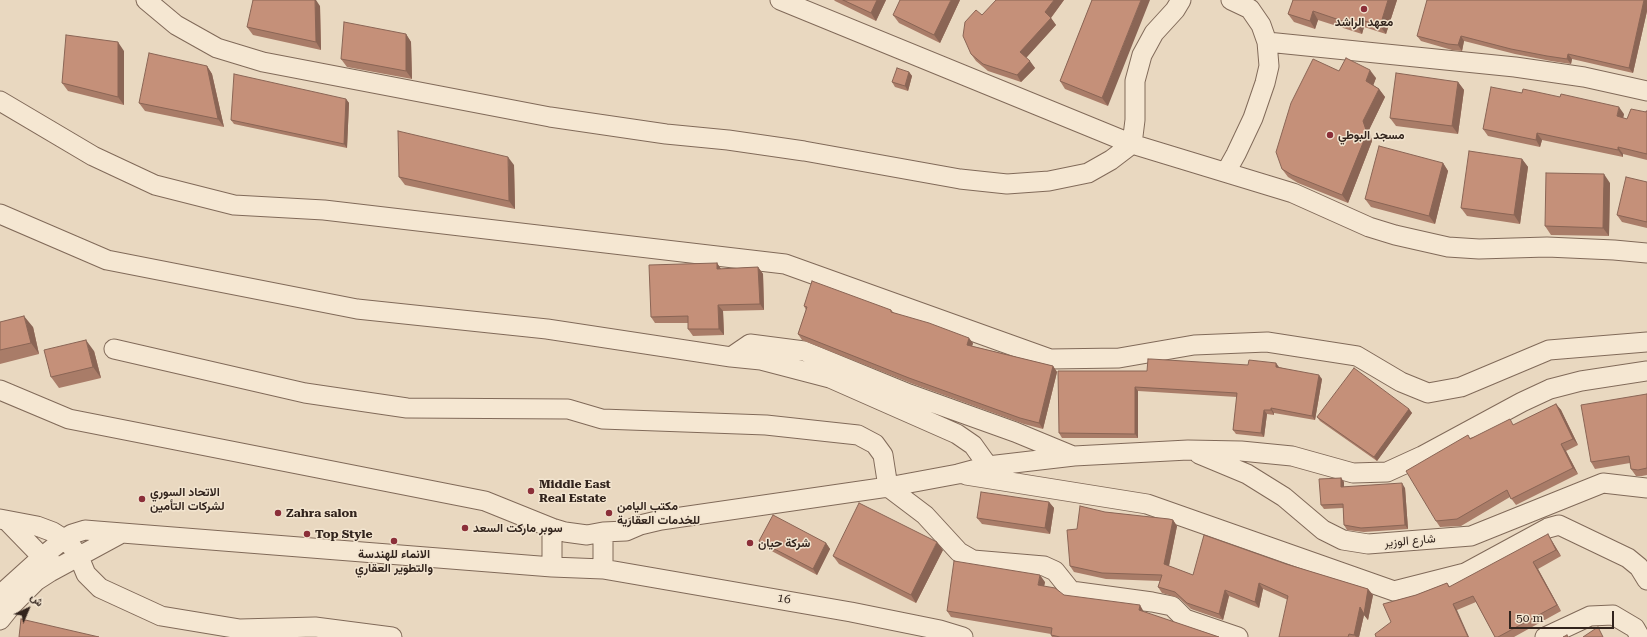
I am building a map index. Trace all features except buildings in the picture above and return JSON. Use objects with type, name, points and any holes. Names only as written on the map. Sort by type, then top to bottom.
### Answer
[{"type":"street","points":[[146,0],[176,25],[217,48],[264,62],[550,117],[636,130],[804,151],[984,182],[1030,183],[1062,179],[1088,173],[1111,160],[1132,144],[1136,120],[1135,81],[1142,55],[1154,33],[1181,0]]},
{"type":"street","points":[[780,0],[1132,144],[1293,193],[1369,227],[1421,242],[1448,247],[1479,249],[1547,247],[1607,249],[1647,253]]},
{"type":"street","points":[[1226,172],[1245,136],[1260,100],[1268,66],[1267,42],[1261,25],[1250,9],[1240,1]]},
{"type":"street","points":[[1267,42],[1529,69],[1584,77],[1647,91]]},
{"type":"street","points":[[0,101],[93,156],[155,185],[234,205],[324,210],[785,264],[1050,359],[1119,358],[1194,345],[1267,342],[1357,356],[1401,382],[1428,393],[1461,387],[1549,350],[1647,342]]},
{"type":"street","points":[[0,214],[107,260],[349,307],[547,328],[731,357],[761,360],[830,378],[958,434],[973,444],[988,466]]},
{"type":"street","points":[[731,357],[750,344],[804,351],[909,394],[1015,432],[1074,456]]},
{"type":"street","points":[[114,349],[305,393],[407,408],[568,409],[602,419],[766,425],[858,435],[875,444],[883,455],[888,487],[925,515],[959,552],[973,560],[1044,566],[1055,571],[1071,591],[1172,606],[1185,619],[1238,637]]},
{"type":"street","points":[[0,390],[69,419],[485,501],[552,528],[565,532],[587,535],[603,532],[626,531],[640,525],[661,520],[888,487],[958,474],[988,466],[1074,456],[1188,450],[1241,451],[1292,456],[1353,473],[1387,472],[1422,456],[1522,402],[1550,389],[1580,381],[1647,371]]},
{"type":"street","name":"شارع الوزير","points":[[1188,450],[1247,474],[1284,497],[1323,530],[1343,540],[1368,544],[1471,536],[1603,483],[1647,488]]},
{"type":"street","points":[[958,474],[1147,504],[1394,591],[1465,573],[1548,528],[1559,525],[1628,558],[1639,567],[1647,580]]},
{"type":"street","points":[[4,520],[37,526],[53,532],[64,539],[79,557],[86,574],[97,585],[112,594],[154,613],[176,619],[240,629],[315,627],[392,637]]},
{"type":"street","points":[[4,520],[42,557],[62,566]]},
{"type":"street","name":"16","points":[[37,526],[85,530],[115,537],[552,567],[603,569],[763,595],[963,637]]},
{"type":"street","points":[[552,528],[552,567]]},
{"type":"street","points":[[0,595],[64,539],[72,534],[85,530]]},
{"type":"street","points":[[603,532],[603,569]]},
{"type":"street","points":[[0,620],[12,605],[36,581],[115,537]]},
{"type":"street","points":[[97,585],[95,570],[103,549],[115,537]]},
{"type":"street","points":[[1545,637],[1590,616],[1612,614],[1635,628],[1640,637]]},
{"type":"place","name":"معهد الراشد","points":[[1364,9]]},
{"type":"place","name":"مسجد البوطي","points":[[1330,135]]},
{"type":"place","name":"Middle East Real Estate","points":[[531,491]]},
{"type":"place","name":"الاتحاد السوري لشركات التأمين","points":[[142,499]]},
{"type":"place","name":"Zahra salon","points":[[278,513]]},
{"type":"place","name":"مكتب اليامن للخدمات العقارية","points":[[609,513]]},
{"type":"place","name":"سوبر ماركت السعد","points":[[465,528]]},
{"type":"place","name":"Top Style","points":[[307,534]]},
{"type":"place","name":"الانماء للهندسة والتطوير العقاري","points":[[394,541]]},
{"type":"place","name":"شركة حيان","points":[[750,543]]}]
